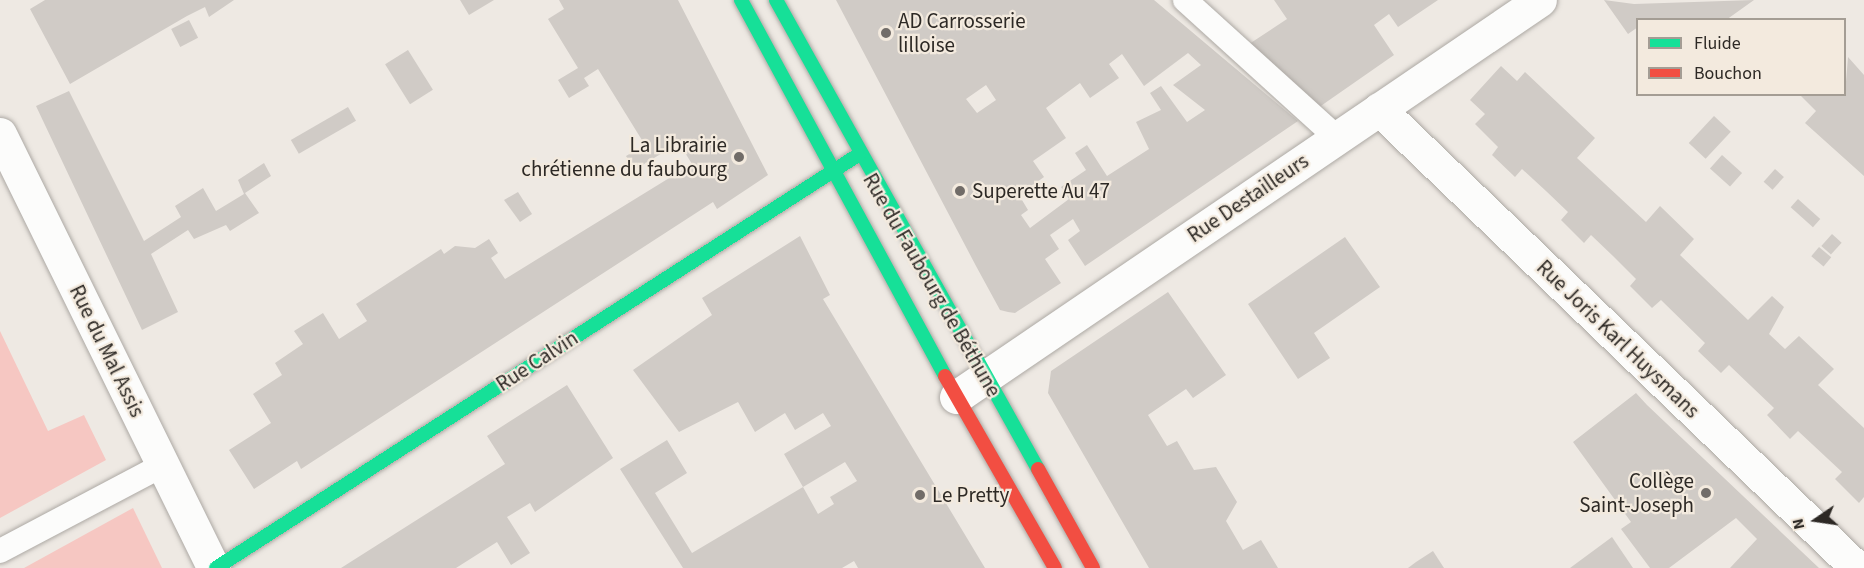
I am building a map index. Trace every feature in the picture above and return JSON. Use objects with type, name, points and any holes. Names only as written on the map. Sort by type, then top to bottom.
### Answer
[{"type":"main road","name":"Rue du Faubourg de Béthune","points":[[741,0],[831,172],[956,397],[1055,568]]},
{"type":"main road","name":"Rue du Faubourg de Béthune","points":[[776,0],[858,155],[1093,568]]},
{"type":"main road","name":"Rue Calvin","points":[[215,568],[858,155]]},
{"type":"street","name":"Rue Destailleurs","points":[[956,397],[1540,0]]},
{"type":"street","name":"Rue Joris Karl Huysmans","points":[[1379,109],[1857,568]]},
{"type":"street","name":"Rue du Mal Assis","points":[[0,134],[215,568]]},
{"type":"lane","points":[[1185,0],[1337,138]]},
{"type":"lane","points":[[0,551],[163,465]]},
{"type":"shaded area","points":[[0,331],[48,431],[84,415],[106,460],[0,518]]},
{"type":"shaded area","points":[[133,508],[162,568],[24,568]]},
{"type":"building","points":[[45,0],[234,0],[209,17],[205,7],[187,16],[70,84],[30,9]]},
{"type":"building","points":[[460,0],[494,0],[469,15]]},
{"type":"building","points":[[559,0],[678,0],[768,175],[717,209],[713,202],[301,469],[297,461],[254,489],[229,450],[271,423],[253,394],[282,375],[275,363],[303,344],[294,331],[323,313],[339,339],[367,321],[356,304],[441,249],[444,254],[455,246],[475,248],[489,239],[498,253],[491,258],[505,279],[692,164],[679,143],[634,170],[626,156],[645,145],[598,69],[584,78],[589,86],[569,98],[558,80],[578,68],[548,19],[564,9]]},
{"type":"building","points":[[836,0],[1154,0],[1298,121],[1085,266],[1068,240],[1080,231],[1073,219],[1050,235],[1059,249],[1045,259],[1061,283],[1015,313],[1000,310]],"holes":[[[1188,53],[1201,65],[1173,85],[1205,110],[1187,122],[1161,86],[1150,93],[1161,110],[1136,122],[1149,149],[1107,176],[1087,145],[1075,153],[1086,170],[1061,187],[1069,199],[1030,228],[1021,215],[1028,210],[1019,195],[1044,177],[1033,161],[1066,138],[1046,108],[1080,83],[1090,98],[1119,78],[1109,64],[1122,54],[1144,86]],[[986,85],[996,100],[977,113],[966,99]]]},
{"type":"building","points":[[1274,0],[1438,0],[1398,27],[1389,14],[1374,25],[1394,55],[1315,110],[1243,48],[1287,19]]},
{"type":"building","points":[[1604,0],[1634,4],[1754,0],[1729,18],[1636,18],[1636,28],[1628,34]]},
{"type":"building","points":[[189,20],[198,38],[180,47],[171,29]]},
{"type":"building","points":[[408,50],[433,90],[410,104],[385,64]]},
{"type":"building","points":[[1848,57],[1864,75],[1864,176],[1805,123],[1816,111],[1801,96],[1846,96]]},
{"type":"building","points":[[1501,66],[1517,81],[1525,72],[1595,138],[1577,158],[1646,222],[1660,206],[1694,239],[1680,255],[1748,320],[1772,296],[1784,307],[1769,334],[1785,349],[1799,336],[1834,369],[1818,385],[1864,428],[1864,497],[1859,503],[1835,479],[1842,472],[1798,431],[1790,439],[1767,415],[1774,408],[1729,365],[1721,373],[1698,351],[1705,343],[1661,300],[1652,308],[1630,286],[1636,279],[1613,256],[1591,235],[1584,243],[1561,220],[1568,212],[1522,169],[1515,177],[1492,155],[1498,147],[1475,124],[1485,114],[1470,100]]},
{"type":"building","points":[[69,91],[144,241],[181,217],[175,206],[203,188],[216,211],[244,194],[238,180],[264,163],[271,176],[245,193],[259,213],[230,231],[226,225],[194,239],[188,230],[151,254],[178,312],[142,330],[36,106]]},
{"type":"building","points":[[348,107],[356,121],[299,154],[291,140]]},
{"type":"building","points":[[1714,116],[1731,132],[1706,159],[1689,143]]},
{"type":"building","points":[[1722,155],[1742,173],[1730,186],[1710,168]]},
{"type":"building","points":[[1775,169],[1784,177],[1773,190],[1764,182]]},
{"type":"building","points":[[518,192],[532,214],[520,222],[504,200]]},
{"type":"building","points":[[1798,199],[1820,219],[1813,227],[1791,207]]},
{"type":"building","points":[[1832,234],[1842,243],[1831,255],[1821,246]]},
{"type":"building","points":[[800,236],[830,295],[823,299],[985,568],[858,568],[854,561],[842,568],[683,568],[620,469],[667,440],[687,473],[655,493],[692,553],[803,487],[784,454],[831,426],[823,413],[795,430],[785,413],[755,432],[738,402],[679,432],[633,370],[712,315],[702,298]],"holes":[[[845,462],[857,481],[830,497],[834,504],[818,514],[803,487]]]},
{"type":"building","points":[[1345,237],[1380,287],[1314,333],[1330,358],[1298,379],[1248,304]]},
{"type":"building","points":[[1819,247],[1831,257],[1824,266],[1811,256]]},
{"type":"building","points":[[1168,292],[1226,375],[1193,398],[1186,389],[1148,415],[1167,446],[1177,441],[1194,470],[1216,467],[1237,502],[1226,521],[1243,550],[1261,540],[1278,568],[1149,568],[1048,393],[1051,371]]},
{"type":"building","points":[[567,385],[613,458],[535,512],[530,503],[507,517],[530,553],[511,565],[497,542],[456,568],[341,568],[505,464],[487,436]]},
{"type":"building","points":[[1636,393],[1819,568],[1730,568],[1757,539],[1736,518],[1669,568],[1650,568],[1621,529],[1631,522],[1573,442]]},
{"type":"building","points":[[1612,537],[1633,568],[1570,568]]},
{"type":"building","points":[[1433,551],[1444,568],[1408,568],[1416,562]]},
{"type":"traffic: fast","points":[[741,0],[945,376]]},
{"type":"traffic: fast","points":[[776,0],[1038,469]]},
{"type":"traffic: fast","points":[[216,568],[858,155]]},
{"type":"traffic: jam","points":[[945,376],[1055,568]]},
{"type":"traffic: jam","points":[[1038,469],[1093,568]]},
{"type":"place","name":"AD Carrosserie lilloise","points":[[886,33]]},
{"type":"place","name":"La Librairie chrétienne du faubourg","points":[[739,157]]},
{"type":"place","name":"Superette Au 47","points":[[960,191]]},
{"type":"place","name":"Collège Saint-Joseph","points":[[1706,493]]},
{"type":"place","name":"Le Pretty","points":[[920,495]]}]
